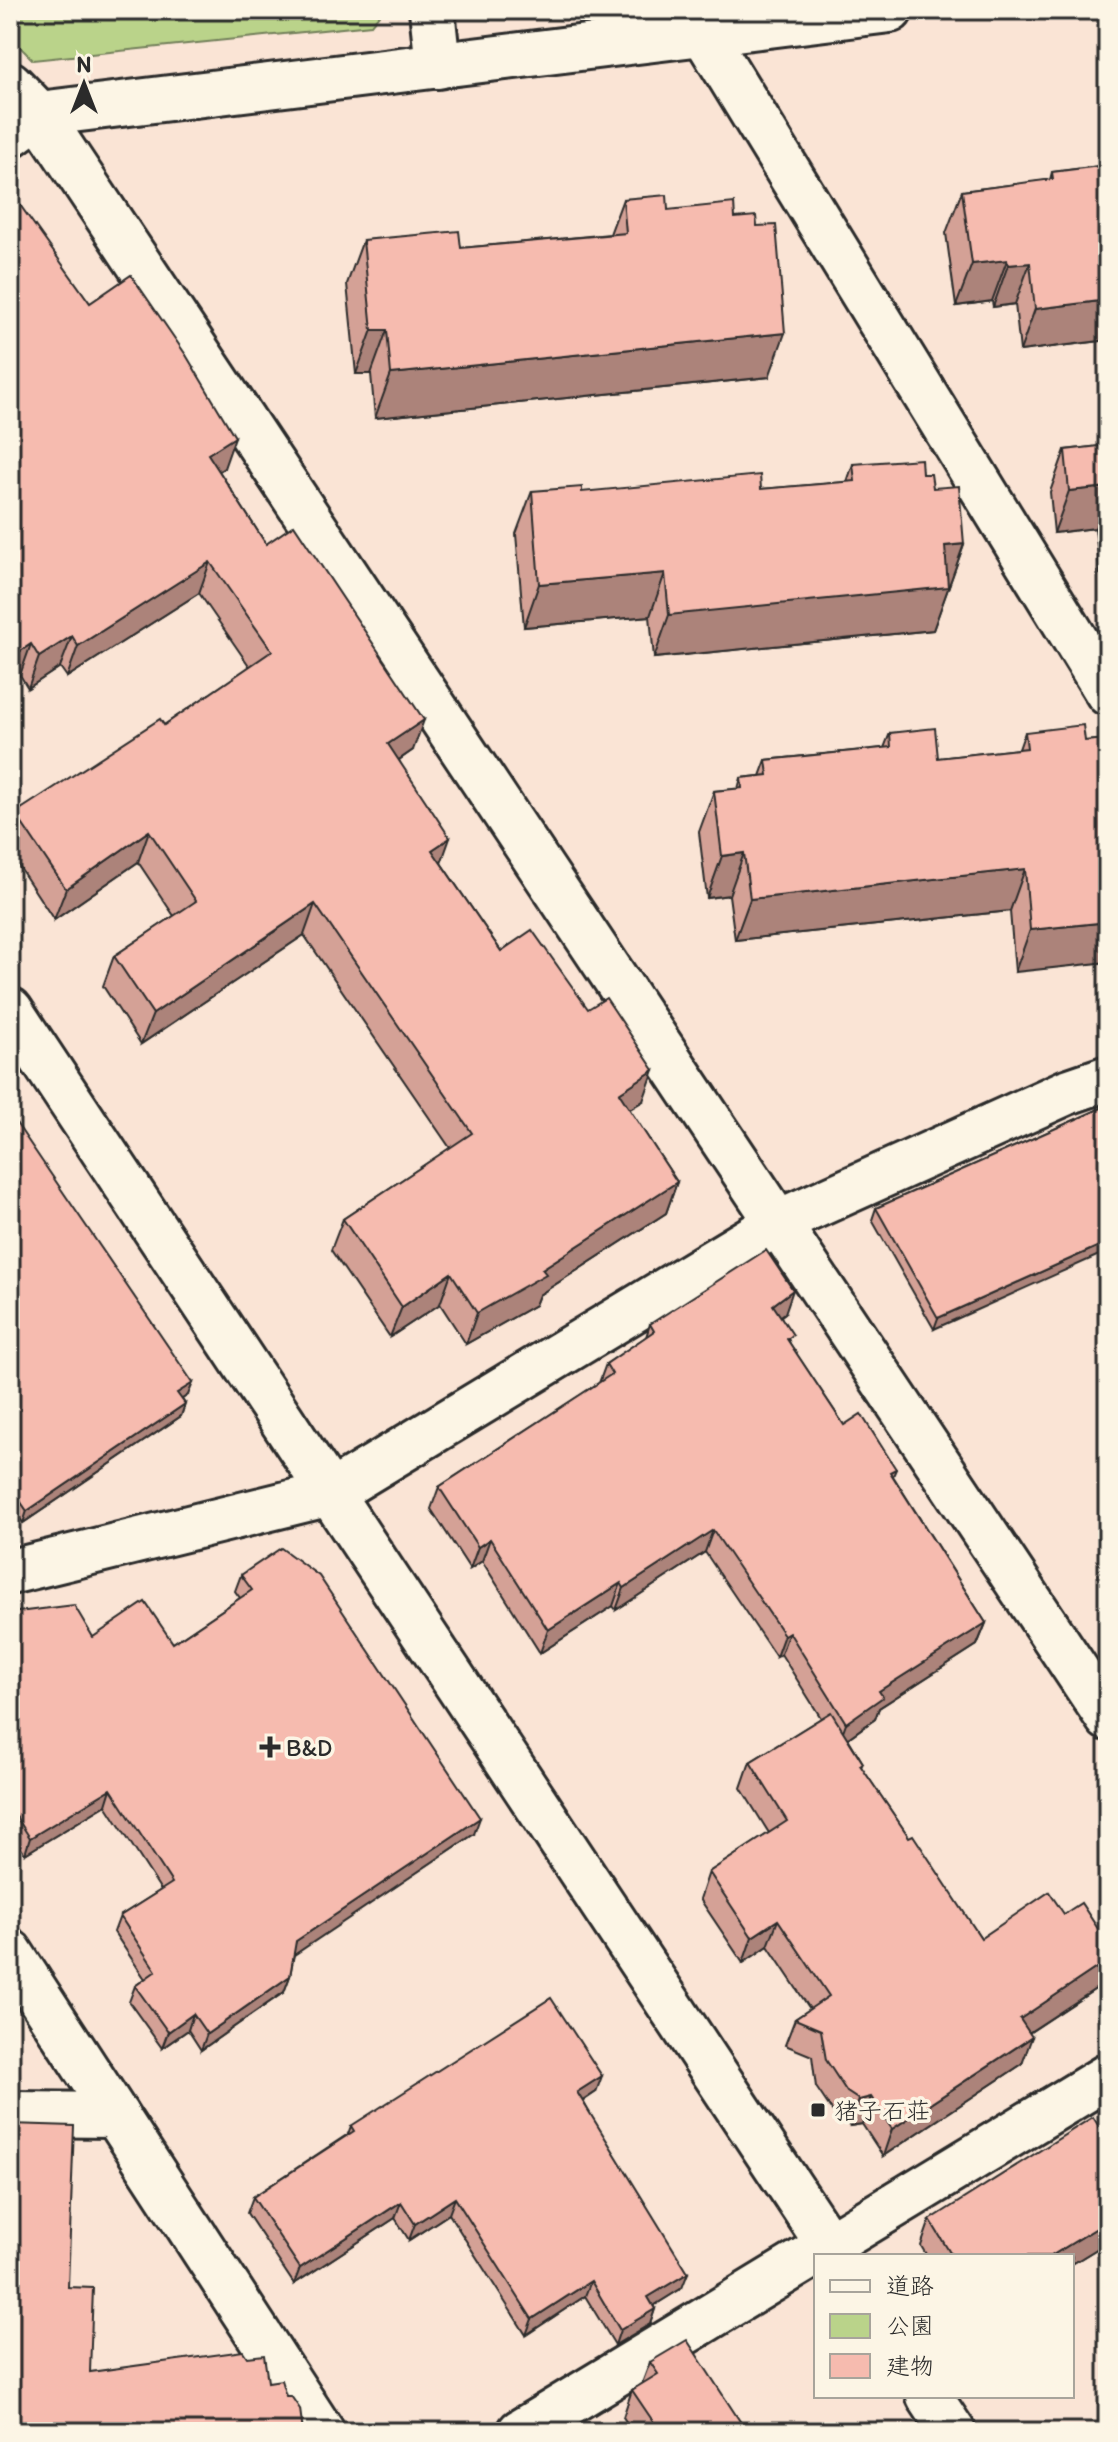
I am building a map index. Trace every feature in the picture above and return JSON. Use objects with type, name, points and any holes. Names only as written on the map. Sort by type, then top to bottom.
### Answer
[{"type":"street","points":[[432,10],[438,66]]},
{"type":"street","points":[[890,10],[438,66],[20,111],[779,1222],[1108,1718]]},
{"type":"street","points":[[704,34],[1108,693]]},
{"type":"street","points":[[10,1010],[833,2251],[1108,2076]]},
{"type":"street","points":[[10,1572],[331,1493],[779,1222],[1067,1092],[1108,1078]]},
{"type":"street","points":[[10,1952],[322,2432]]},
{"type":"street","points":[[10,2114],[116,2115]]},
{"type":"street","points":[[520,2432],[814,2262]]},
{"type":"street","points":[[930,2398],[953,2432]]},
{"type":"green space","points":[[10,10],[383,10],[371,25],[33,60],[10,37]]},
{"type":"building","points":[[1108,165],[1108,300],[1035,309],[1030,263],[1008,265],[1007,260],[972,264],[962,191],[1053,179],[1052,172]]},
{"type":"building","points":[[10,191],[90,303],[131,275],[186,355],[235,437],[208,454],[266,544],[294,525],[424,720],[388,744],[450,838],[432,850],[501,951],[532,930],[588,1009],[606,998],[654,1070],[619,1093],[677,1182],[542,1269],[546,1274],[477,1313],[451,1273],[402,1307],[343,1219],[472,1133],[315,904],[153,1014],[114,956],[196,901],[149,831],[66,889],[15,813],[160,719],[164,725],[272,651],[210,562],[78,646],[72,636],[39,657],[31,644],[10,658]]},
{"type":"building","points":[[667,195],[668,210],[734,203],[735,218],[756,216],[757,226],[776,225],[785,333],[391,374],[387,330],[372,330],[363,240],[459,231],[461,248],[626,233],[623,199]]},
{"type":"building","points":[[1108,445],[1108,487],[1069,491],[1065,450]]},
{"type":"building","points":[[921,459],[922,474],[931,474],[933,488],[959,486],[964,544],[945,546],[948,587],[669,615],[665,573],[539,584],[532,491],[582,487],[582,492],[760,475],[761,489],[855,481],[853,464]]},
{"type":"building","points":[[1083,725],[1085,741],[1108,739],[1108,922],[1030,930],[1025,869],[750,899],[744,853],[722,856],[714,791],[742,788],[741,778],[768,775],[766,760],[891,747],[890,733],[935,728],[938,758],[1027,748],[1025,732]]},
{"type":"building","points":[[1106,1106],[1108,1242],[938,1318],[876,1208]]},
{"type":"building","points":[[10,1114],[193,1383],[177,1393],[185,1404],[27,1511],[10,1486]]},
{"type":"building","points":[[766,1250],[793,1290],[773,1305],[793,1335],[787,1339],[844,1425],[861,1414],[896,1469],[890,1472],[986,1623],[879,1691],[883,1697],[846,1723],[789,1632],[784,1635],[713,1530],[624,1588],[621,1583],[548,1630],[490,1539],[478,1547],[439,1487],[612,1374],[606,1364],[654,1331],[650,1324]]},
{"type":"building","points":[[281,1548],[319,1576],[480,1818],[296,1941],[290,1976],[207,2034],[193,2014],[168,2032],[135,1986],[156,1971],[120,1916],[172,1883],[111,1789],[30,1838],[10,1807],[10,1613],[74,1605],[93,1637],[145,1602],[173,1643],[252,1590],[241,1575]]},
{"type":"building","points":[[831,1712],[863,1763],[860,1765],[909,1837],[913,1835],[981,1938],[1049,1892],[1064,1914],[1081,1903],[1108,1944],[1108,1960],[1020,2019],[1032,2037],[892,2129],[871,2097],[859,2100],[847,2092],[826,2060],[821,2030],[795,2019],[829,1996],[778,1920],[752,1937],[709,1872],[787,1821],[750,1762]]},
{"type":"building","points":[[551,1998],[602,2076],[577,2092],[688,2273],[648,2297],[655,2309],[620,2330],[591,2281],[532,2319],[455,2198],[415,2224],[401,2202],[300,2268],[253,2197],[354,2131],[351,2126]]},
{"type":"building","points":[[1093,2117],[1108,2141],[1108,2221],[1054,2254],[951,2254],[930,2220]]},
{"type":"building","points":[[10,2124],[74,2126],[68,2287],[93,2288],[90,2372],[243,2351],[247,2357],[264,2355],[268,2382],[281,2380],[286,2396],[291,2396],[300,2409],[303,2432],[10,2432]]},
{"type":"building","points":[[687,2340],[747,2432],[655,2432],[659,2430],[632,2390],[658,2374],[650,2362]]},
{"type":"building","points":[[1108,2423],[1108,2432],[1095,2432]]},
{"type":"place","name":"B&D","points":[[270,1747]]},
{"type":"place","name":"猪子石荘","points":[[818,2110]]}]
